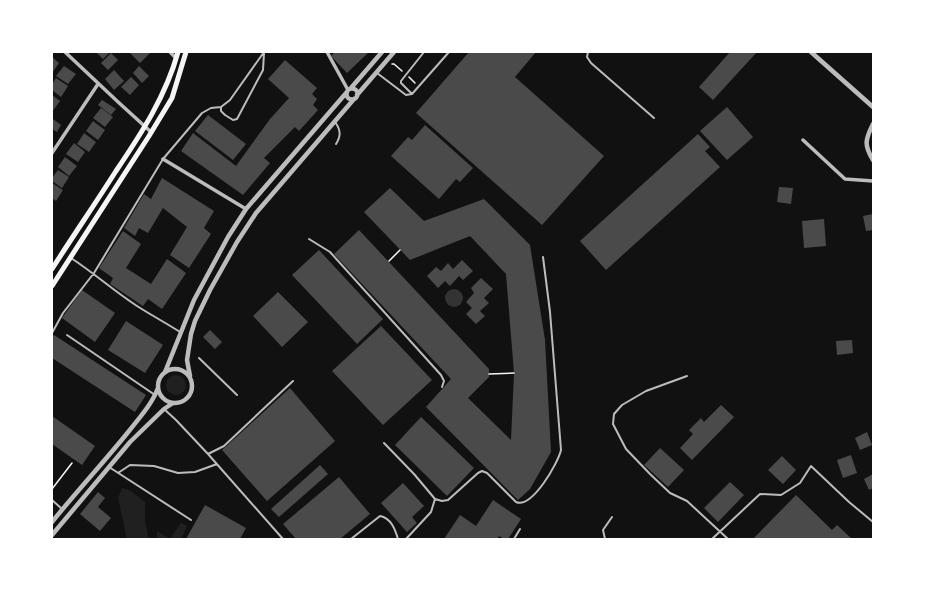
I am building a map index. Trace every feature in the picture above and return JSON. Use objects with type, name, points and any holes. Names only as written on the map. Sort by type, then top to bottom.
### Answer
[{"type":"main road","points":[[52,269],[144,126],[165,89],[178,52]]},
{"type":"main road","points":[[52,286],[172,98],[186,52]]},
{"type":"street","points":[[65,52],[151,132]]},
{"type":"street","points":[[170,52],[176,58]]},
{"type":"street","points":[[327,52],[349,90],[347,95],[349,98],[356,97]]},
{"type":"street","points":[[52,522],[116,448],[155,395],[160,379],[165,372],[189,310],[228,237],[246,209],[382,52]]},
{"type":"street","points":[[52,535],[130,442],[164,409],[173,403],[184,401],[192,392],[192,381],[187,360],[191,334],[195,321],[210,290],[256,213],[394,52]]},
{"type":"street","points":[[811,52],[873,107]]},
{"type":"street","points":[[52,152],[98,84]]},
{"type":"street","points":[[349,90],[356,90],[356,97]]},
{"type":"street","points":[[873,124],[866,142],[868,151],[873,160]]},
{"type":"street","points":[[803,140],[845,179],[873,181]]},
{"type":"street","points":[[163,159],[246,209]]},
{"type":"street","points":[[165,372],[176,368],[186,372],[190,376]]},
{"type":"street","points":[[158,388],[163,398],[173,403]]},
{"type":"lane","points":[[221,108],[221,111],[225,115],[233,120],[237,119],[263,70],[264,52]]},
{"type":"lane","points":[[52,333],[64,313],[94,273],[163,159],[202,113],[211,108],[221,108],[230,100],[264,52]]},
{"type":"lane","points":[[412,94],[401,84],[401,81],[424,52]]},
{"type":"lane","points":[[377,73],[409,96],[449,52]]},
{"type":"lane","points":[[588,52],[588,58],[591,63],[654,118]]},
{"type":"lane","points":[[335,122],[340,132],[336,144]]},
{"type":"lane","points":[[309,239],[330,252],[441,375],[444,381],[442,387]]},
{"type":"lane","points":[[384,443],[414,474],[435,499],[448,500],[482,471],[487,473],[516,502],[520,504],[533,496],[558,461],[561,450],[550,312],[543,257]]},
{"type":"lane","points":[[71,258],[94,273],[137,306],[167,323],[181,333]]},
{"type":"lane","points":[[67,335],[155,395]]},
{"type":"lane","points":[[199,358],[237,395]]},
{"type":"lane","points":[[687,376],[646,392],[622,405],[614,414],[613,424],[626,449],[645,469],[670,493],[687,500],[728,539]]},
{"type":"lane","points":[[208,454],[224,446],[293,381]]},
{"type":"lane","points":[[164,409],[208,454],[283,539]]},
{"type":"lane","points":[[118,473],[130,465],[154,466],[178,473],[195,472],[217,464]]},
{"type":"lane","points":[[712,539],[760,494],[781,495],[800,483],[811,466],[849,502],[873,522]]},
{"type":"lane","points":[[109,467],[191,520]]},
{"type":"lane","points":[[406,539],[430,512],[435,499]]},
{"type":"lane","points":[[52,500],[62,509]]},
{"type":"lane","points":[[351,539],[380,516],[390,521],[395,529],[398,539]]},
{"type":"lane","points":[[605,539],[603,530],[612,517]]},
{"type":"lane","points":[[514,539],[520,529]]},
{"type":"path","points":[[389,261],[400,250]]},
{"type":"path","points":[[489,374],[514,373]]},
{"type":"path","points":[[52,489],[72,463]]},
{"type":"shaded area","points":[[454,289],[460,292],[463,298],[460,304],[454,307],[448,304],[445,298],[448,292]]},
{"type":"shaded area","points":[[176,375],[183,378],[186,385],[183,392],[176,395],[169,392],[166,385],[169,378]]},
{"type":"shaded area","points":[[122,488],[131,491],[145,502],[145,521],[149,539],[127,539],[118,498]]},
{"type":"shaded area","points":[[181,523],[187,526],[181,539],[170,539]]},
{"type":"shaded area","points":[[157,531],[170,539],[157,539]]},
{"type":"building","points":[[96,52],[110,52],[103,59]]},
{"type":"building","points":[[151,52],[140,63],[130,53]]},
{"type":"building","points":[[335,52],[369,52],[347,73],[331,56]]},
{"type":"building","points":[[469,52],[536,52],[515,77],[604,156],[542,225],[416,113]]},
{"type":"building","points":[[730,52],[757,52],[713,100],[699,87]]},
{"type":"building","points":[[111,53],[118,60],[108,70],[101,63]]},
{"type":"building","points":[[52,57],[59,63],[52,73]]},
{"type":"building","points":[[285,60],[317,88],[312,94],[317,99],[313,105],[318,110],[299,131],[295,127],[264,158],[270,163],[243,195],[181,151],[193,133],[236,166],[270,119],[289,98],[268,79]]},
{"type":"building","points":[[64,66],[76,74],[68,84],[56,76]]},
{"type":"building","points":[[139,66],[149,76],[142,83],[133,73]]},
{"type":"building","points":[[114,70],[124,81],[114,90],[105,79]]},
{"type":"building","points":[[131,77],[139,85],[130,95],[121,87]]},
{"type":"building","points":[[56,78],[68,86],[61,97],[52,90],[52,84]]},
{"type":"building","points":[[52,95],[60,101],[52,112]]},
{"type":"building","points":[[102,100],[116,109],[111,115],[98,105]]},
{"type":"building","points":[[727,107],[753,137],[727,160],[700,131]]},
{"type":"building","points":[[101,108],[113,117],[105,127],[93,118]]},
{"type":"building","points":[[208,115],[246,144],[233,160],[195,131]]},
{"type":"building","points":[[53,119],[61,125],[57,132],[52,129]]},
{"type":"building","points":[[93,121],[105,130],[98,140],[86,131]]},
{"type":"building","points":[[425,125],[473,168],[460,182],[456,179],[439,199],[391,156],[408,137],[412,140]]},
{"type":"building","points":[[84,133],[96,142],[89,152],[77,144]]},
{"type":"building","points":[[698,134],[710,147],[705,151],[720,167],[606,270],[580,241]]},
{"type":"building","points":[[74,143],[85,152],[78,162],[66,154]]},
{"type":"building","points":[[65,157],[77,166],[69,176],[58,167]]},
{"type":"building","points":[[58,170],[69,177],[62,188],[52,181],[52,178]]},
{"type":"building","points":[[162,178],[214,211],[204,228],[211,234],[189,268],[170,255],[187,227],[163,208],[148,233],[139,228],[135,236],[124,228],[144,194],[151,199]]},
{"type":"building","points":[[52,183],[63,190],[56,201],[52,198]]},
{"type":"building","points":[[779,187],[793,188],[791,204],[777,202]]},
{"type":"building","points":[[390,188],[424,221],[484,199],[530,245],[545,340],[551,452],[530,489],[518,500],[426,407],[451,379],[334,254],[359,230],[489,369],[489,377],[468,398],[511,440],[514,373],[506,274],[470,236],[410,260],[364,212]]},
{"type":"building","points":[[873,214],[873,230],[866,231],[863,216]]},
{"type":"building","points":[[824,219],[826,246],[804,248],[802,221]]},
{"type":"building","points":[[123,231],[141,244],[126,268],[151,284],[167,259],[186,273],[162,309],[148,299],[143,306],[110,284],[113,278],[99,268]]},
{"type":"building","points":[[319,250],[383,319],[357,344],[292,275]]},
{"type":"building","points":[[462,260],[473,271],[463,280],[459,276],[450,286],[445,281],[438,288],[427,276],[436,267],[441,271],[448,263],[453,269]]},
{"type":"building","points":[[481,278],[493,289],[484,298],[489,303],[480,311],[485,316],[476,324],[466,314],[472,308],[466,302],[474,293],[471,288]]},
{"type":"building","points":[[82,290],[115,313],[95,342],[62,318]]},
{"type":"building","points":[[278,292],[308,322],[282,347],[253,316]]},
{"type":"building","points":[[126,321],[163,345],[145,373],[108,350]]},
{"type":"building","points":[[381,326],[432,380],[383,425],[332,371]]},
{"type":"building","points":[[210,330],[222,342],[215,349],[203,337]]},
{"type":"building","points":[[54,335],[146,395],[135,412],[52,358],[52,337]]},
{"type":"building","points":[[852,340],[853,353],[837,355],[836,341]]},
{"type":"building","points":[[290,388],[335,441],[267,501],[222,450]]},
{"type":"building","points":[[721,405],[734,417],[692,460],[680,448],[693,434],[689,430],[701,418],[704,422]]},
{"type":"building","points":[[52,416],[95,446],[82,465],[52,444]]},
{"type":"building","points":[[421,417],[474,468],[447,496],[395,445]]},
{"type":"building","points":[[867,432],[872,445],[860,450],[855,438]]},
{"type":"building","points":[[660,448],[684,470],[668,487],[644,465]]},
{"type":"building","points":[[851,455],[857,473],[843,478],[837,460]]},
{"type":"building","points":[[782,456],[796,470],[783,484],[768,470]]},
{"type":"building","points":[[320,465],[328,474],[279,517],[271,509]]},
{"type":"building","points":[[873,474],[873,488],[869,490],[864,479]]},
{"type":"building","points":[[339,477],[370,514],[340,539],[296,539],[283,524]]},
{"type":"building","points":[[730,482],[744,495],[718,522],[704,508]]},
{"type":"building","points":[[403,483],[424,506],[412,517],[417,523],[407,532],[381,503]]},
{"type":"building","points":[[98,492],[105,498],[98,507],[111,518],[100,531],[80,514]]},
{"type":"building","points":[[796,495],[832,530],[837,525],[852,539],[753,539]]},
{"type":"building","points":[[493,500],[521,519],[508,539],[504,539],[499,536],[497,539],[444,539],[460,515],[476,526]]},
{"type":"building","points":[[205,505],[246,528],[240,539],[186,539]]}]
